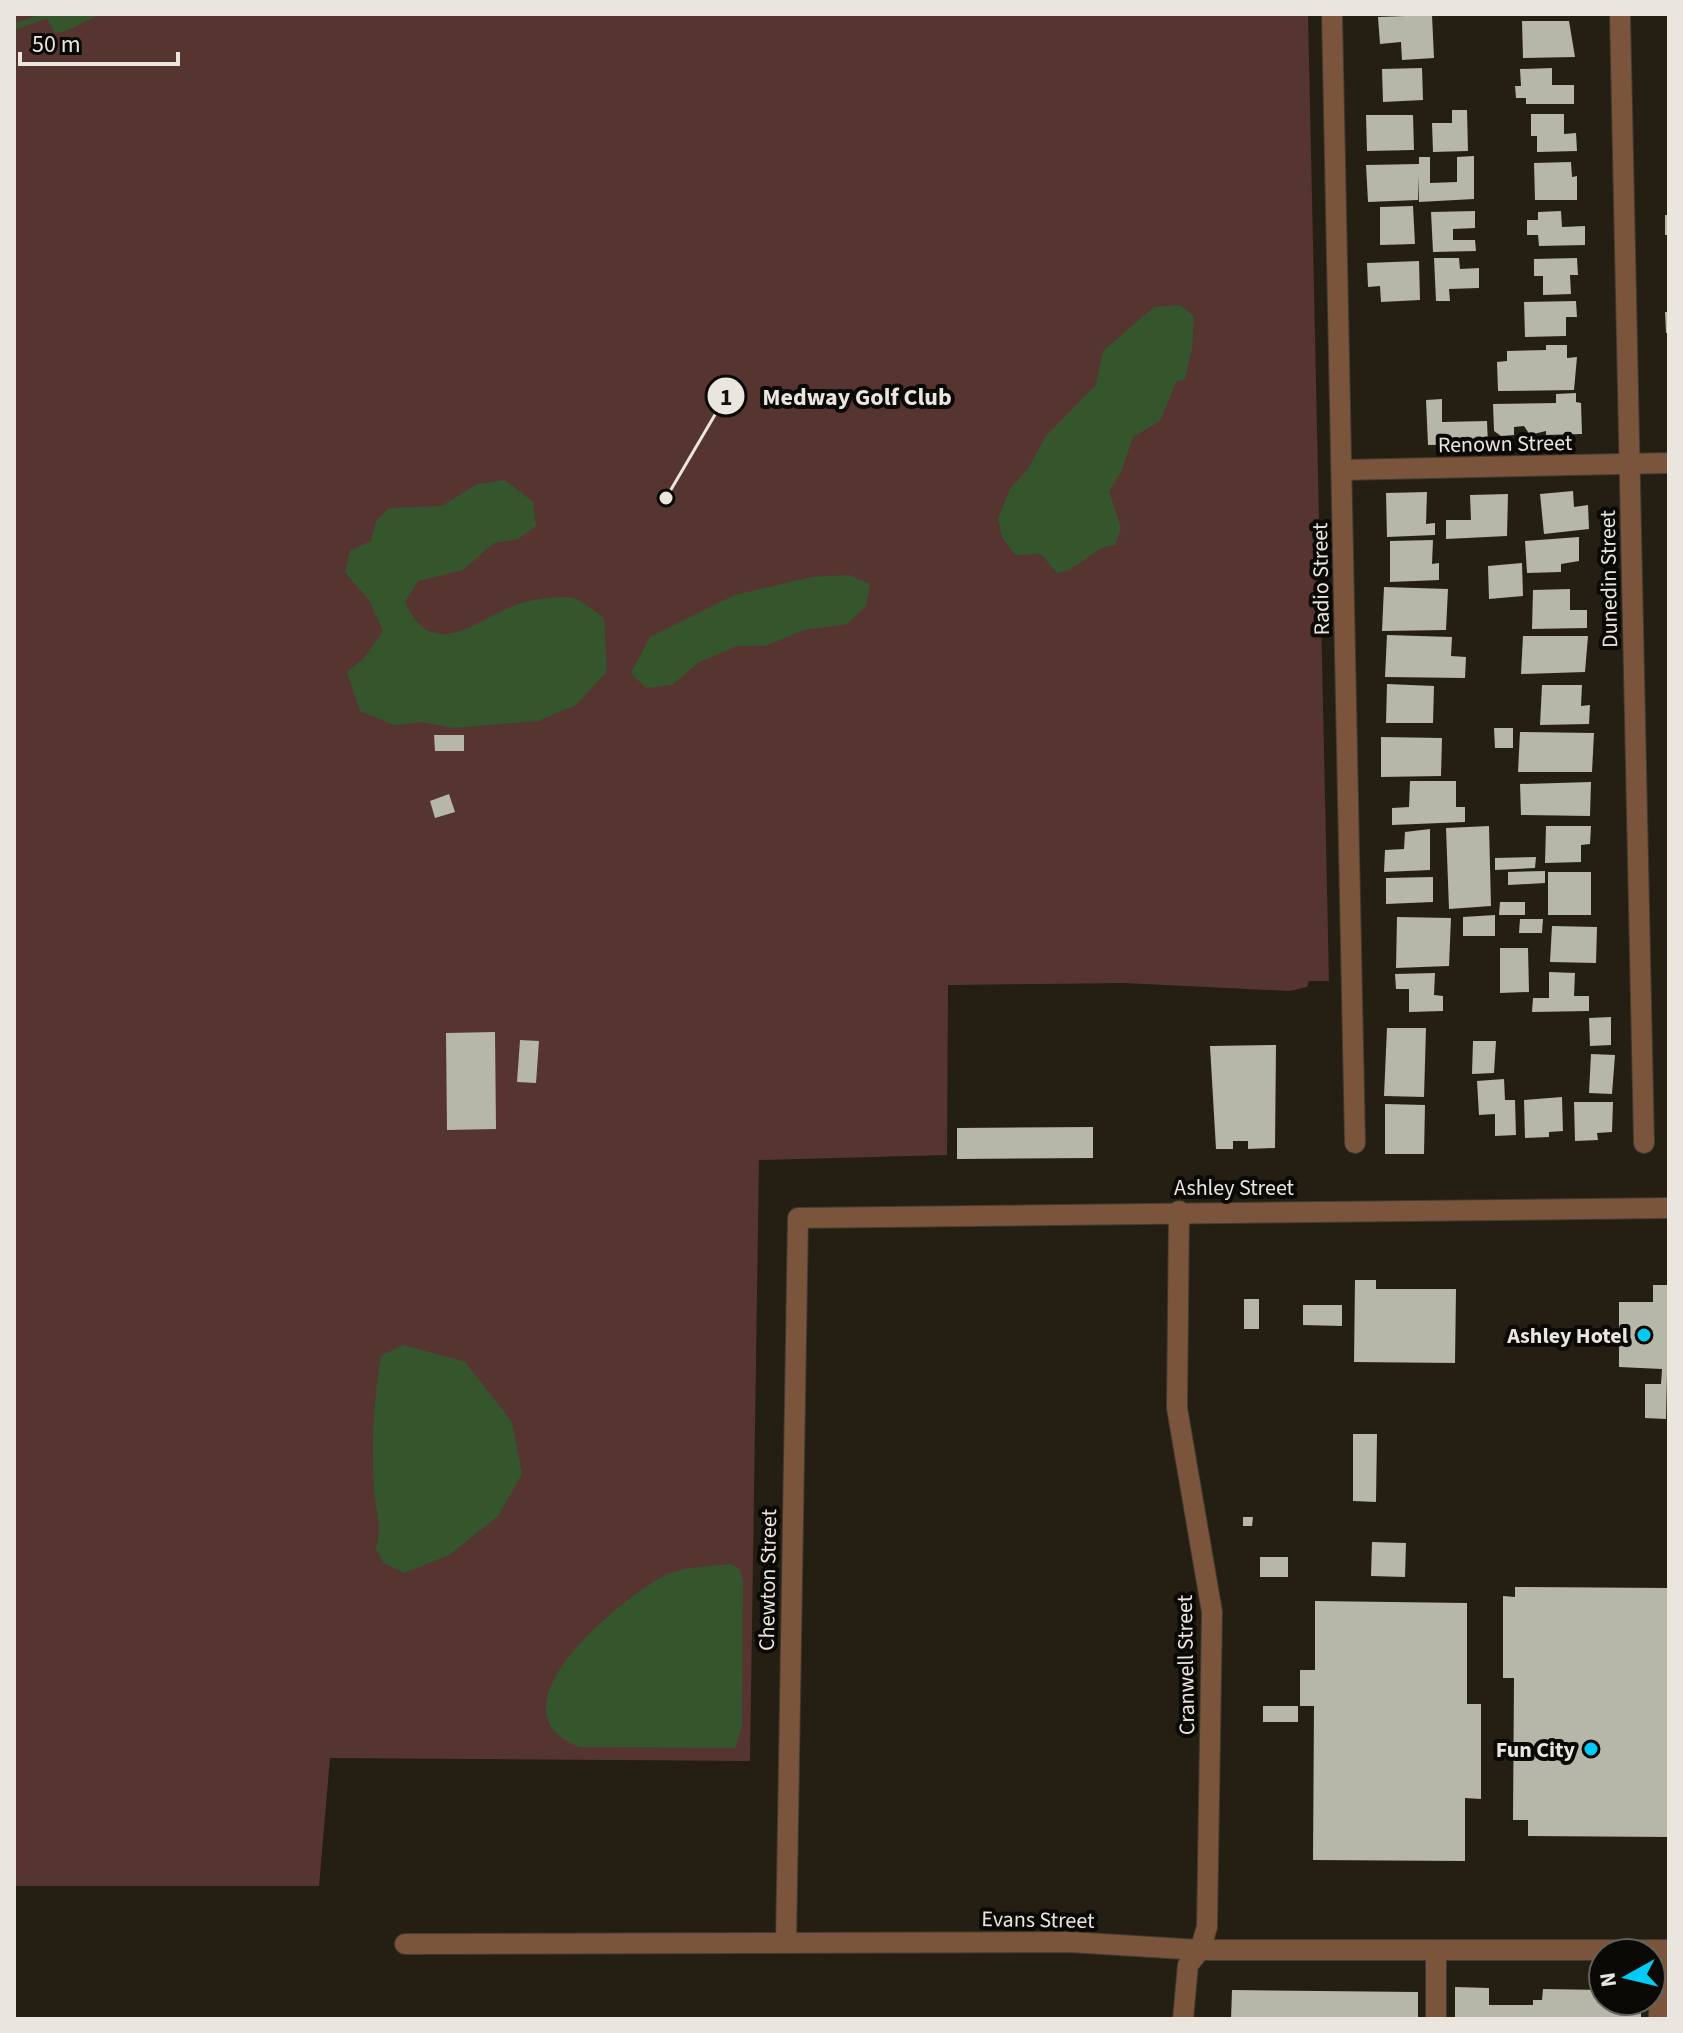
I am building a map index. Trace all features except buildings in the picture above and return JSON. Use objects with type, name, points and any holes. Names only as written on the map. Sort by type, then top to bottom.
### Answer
[{"type":"street","name":"Radio Street","points":[[1332,14],[1355,1143]]},
{"type":"street","name":"Dunedin Street","points":[[1620,14],[1644,1143]]},
{"type":"street","name":"Renown Street","points":[[1342,470],[1669,463]]},
{"type":"street","name":"Ashley Street","points":[[798,1218],[1179,1211],[1669,1208]]},
{"type":"street","name":"Cranwell Street","points":[[1179,1211],[1177,1408],[1212,1612],[1207,1927],[1200,1950],[1188,1965],[1183,2019]]},
{"type":"street","name":"Chewton Street","points":[[786,1943],[798,1218]]},
{"type":"street","name":"Evans Street","points":[[405,1944],[1070,1942],[1200,1950],[1587,1950]]},
{"type":"street","points":[[1436,1950],[1436,2019]]},
{"type":"shaded area","points":[[14,14],[1308,14],[1329,981],[1309,981],[1307,987],[1290,991],[1125,983],[948,985],[947,1155],[759,1160],[750,1761],[330,1758],[319,1886],[14,1886]]},
{"type":"shaded area","points":[[45,14],[100,14],[66,31],[55,33]]},
{"type":"shaded area","points":[[1180,305],[1194,316],[1192,348],[1185,379],[1176,382],[1160,421],[1133,437],[1121,472],[1109,491],[1121,528],[1115,545],[1100,549],[1073,568],[1057,573],[1041,554],[1015,555],[1002,537],[998,518],[1010,489],[1028,469],[1046,436],[1096,385],[1103,351],[1154,307]]},
{"type":"shaded area","points":[[505,480],[533,502],[536,526],[518,539],[494,543],[463,570],[418,581],[405,602],[417,621],[430,632],[444,634],[475,625],[527,602],[567,597],[576,599],[604,618],[607,671],[576,705],[538,721],[453,728],[422,722],[394,725],[360,711],[347,672],[364,658],[383,631],[369,600],[345,572],[350,551],[371,541],[376,521],[389,508],[442,506],[477,484]]},
{"type":"shaded area","points":[[849,575],[870,584],[866,606],[847,624],[804,630],[765,646],[737,646],[699,662],[672,685],[646,688],[631,673],[650,637],[735,595],[812,577]]},
{"type":"shaded area","points":[[403,1345],[465,1362],[512,1422],[522,1474],[498,1516],[449,1555],[404,1573],[384,1563],[376,1549],[379,1524],[373,1454],[381,1356]]},
{"type":"shaded area","points":[[730,1564],[740,1569],[743,1580],[742,1727],[735,1748],[579,1747],[554,1730],[546,1708],[553,1683],[569,1656],[593,1630],[619,1607],[664,1576],[688,1569]]},
{"type":"waterway","points":[[14,27],[50,14]]},
{"type":"place","name":"Medway Golf Club","points":[[666,498]]},
{"type":"place","name":"Ashley Hotel","points":[[1644,1335]]},
{"type":"place","name":"Fun City","points":[[1591,1749]]}]
